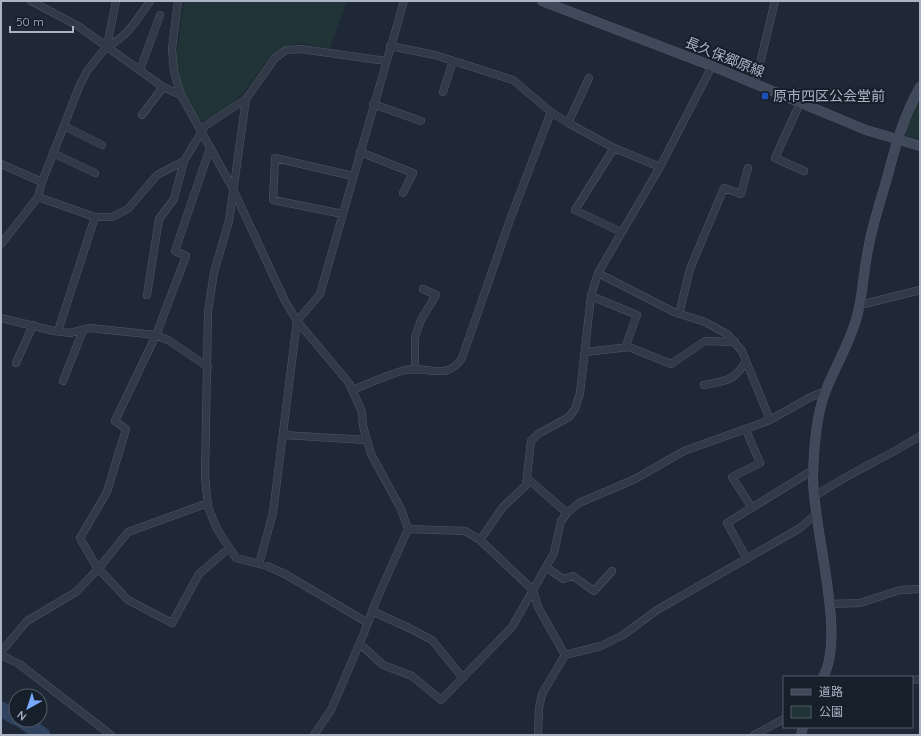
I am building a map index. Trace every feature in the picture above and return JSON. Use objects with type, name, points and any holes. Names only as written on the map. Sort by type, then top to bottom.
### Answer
[{"type":"street","points":[[31,1],[78,26],[163,87],[180,95]]},
{"type":"street","points":[[1,244],[38,197],[42,182],[87,71],[107,46],[116,1]]},
{"type":"street","points":[[107,46],[115,43],[142,14],[150,1]]},
{"type":"street","points":[[178,1],[172,49],[174,72],[180,95],[232,187],[285,301],[309,338],[329,358],[353,390],[362,412],[363,426],[371,454],[401,509],[408,529],[372,611],[360,644],[332,710],[314,735]]},
{"type":"street","points":[[258,564],[273,513],[297,321],[320,294],[404,1]]},
{"type":"street","name":"長久保郷原線","points":[[542,1],[712,66],[866,130],[920,146]]},
{"type":"street","points":[[755,84],[774,1]]},
{"type":"street","points":[[140,70],[160,15]]},
{"type":"street","points":[[390,46],[435,55],[513,80],[551,112],[568,123],[614,148],[660,167]]},
{"type":"street","points":[[147,295],[159,219],[174,199],[184,161],[205,126],[246,98],[275,58],[286,50],[301,49],[386,62]]},
{"type":"street","points":[[442,92],[453,61]]},
{"type":"street","points":[[480,540],[503,507],[526,485],[531,441],[538,434],[569,417],[575,409],[580,393],[592,296],[598,273],[660,167],[712,66]]},
{"type":"street","points":[[568,123],[589,78]]},
{"type":"street","points":[[142,116],[163,87]]},
{"type":"street","points":[[824,676],[829,668],[832,647],[829,604],[816,514],[813,470],[821,406],[825,391],[856,321],[860,304],[867,251],[899,130],[920,88]]},
{"type":"street","points":[[246,98],[232,187],[229,221],[214,272],[208,312],[205,476],[208,503],[217,529],[236,558],[285,574],[368,623]]},
{"type":"street","points":[[800,103],[775,158],[804,171]]},
{"type":"street","points":[[374,104],[421,121]]},
{"type":"street","points":[[353,390],[406,370],[451,370],[462,358],[511,217],[551,112]]},
{"type":"street","points":[[64,126],[102,145]]},
{"type":"street","points":[[210,148],[175,251],[186,256],[156,336],[115,421],[126,429],[108,492],[80,538],[98,569],[128,600],[172,623],[199,574],[230,548]]},
{"type":"street","points":[[614,148],[575,210],[621,232]]},
{"type":"street","points":[[360,152],[413,173],[403,193]]},
{"type":"street","points":[[53,154],[95,173]]},
{"type":"street","points":[[343,214],[273,200],[275,158],[353,176]]},
{"type":"street","points":[[38,197],[95,217],[112,218],[128,209],[158,175],[184,161]]},
{"type":"street","points":[[1,164],[42,182]]},
{"type":"street","points":[[679,314],[690,269],[724,188],[741,194],[748,168]]},
{"type":"street","points":[[58,331],[95,217]]},
{"type":"street","points":[[598,273],[679,314],[705,322],[727,334],[742,350],[770,420]]},
{"type":"street","points":[[414,370],[415,337],[421,320],[436,295],[423,289]]},
{"type":"street","points":[[860,304],[920,290]]},
{"type":"street","points":[[592,296],[637,315],[625,348]]},
{"type":"street","points":[[1,318],[70,333],[90,328],[156,336],[168,340],[208,367]]},
{"type":"street","points":[[16,363],[33,325]]},
{"type":"street","points":[[63,381],[83,330]]},
{"type":"street","points":[[586,352],[629,347],[671,364],[706,341],[735,342]]},
{"type":"street","points":[[704,385],[729,380],[739,373],[746,361]]},
{"type":"street","points":[[360,644],[383,665],[412,676],[441,700],[512,627],[554,553],[561,521],[567,513],[579,503],[635,479],[684,451],[746,430],[770,420],[809,398],[825,391]]},
{"type":"street","points":[[746,430],[760,463],[732,477],[752,508]]},
{"type":"street","points":[[283,435],[368,440]]},
{"type":"street","points":[[815,496],[836,482],[894,453],[920,436]]},
{"type":"street","points":[[747,559],[727,523],[813,470]]},
{"type":"street","points":[[527,478],[567,513]]},
{"type":"street","points":[[111,735],[19,664],[1,653],[27,621],[76,592],[98,569],[128,532],[208,503]]},
{"type":"street","points":[[538,735],[539,708],[542,694],[565,654],[601,646],[624,635],[657,610],[800,528],[816,514]]},
{"type":"street","points":[[408,529],[465,531],[480,540],[533,590],[538,607],[565,654]]},
{"type":"street","points":[[546,567],[563,579],[574,576],[594,590],[612,571]]},
{"type":"street","points":[[829,604],[860,602],[900,590],[920,589]]},
{"type":"street","points":[[372,611],[432,640],[463,678]]},
{"type":"street","points":[[754,735],[783,720]]},
{"type":"green space","points":[[184,1],[347,1],[330,48],[295,44],[282,49],[268,60],[235,101],[204,121],[199,121],[178,79],[176,61]]},
{"type":"green space","points":[[920,97],[920,140],[907,136],[904,130]]},
{"type":"waterway","points":[[1,709],[8,713]]},
{"type":"waterway","points":[[33,728],[43,735]]},
{"type":"place","name":"原市四区公会堂前","points":[[765,96]]}]
